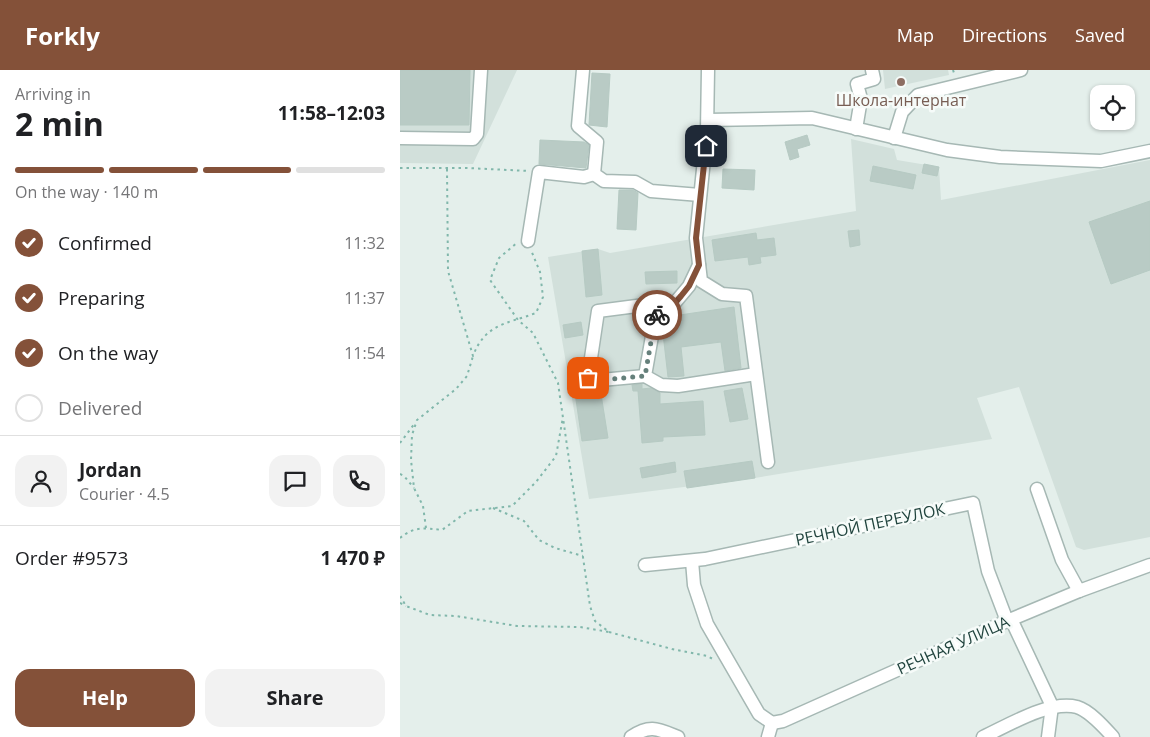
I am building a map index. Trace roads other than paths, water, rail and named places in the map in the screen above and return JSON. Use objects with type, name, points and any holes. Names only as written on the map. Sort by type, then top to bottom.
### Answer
[{"type":"street","points":[[400,138],[473,139],[477,134],[481,70]]},
{"type":"street","points":[[583,70],[578,126],[597,142],[594,174]]},
{"type":"street","points":[[708,70],[708,120],[696,238],[700,281],[722,294],[746,296],[768,462]]},
{"type":"street","points":[[856,129],[861,99],[857,84],[874,79],[872,70]]},
{"type":"street","points":[[894,138],[902,112],[918,95],[1021,70]]},
{"type":"street","points":[[708,120],[812,118],[947,150],[1000,157],[1101,161],[1150,151]]},
{"type":"street","points":[[528,241],[539,172],[584,177],[594,174]]},
{"type":"street","points":[[594,174],[604,181],[635,182],[651,192],[700,195]]},
{"type":"street","points":[[645,376],[655,319],[660,310],[673,305],[689,286],[699,265]]},
{"type":"street","points":[[660,310],[652,304],[598,311],[588,378],[601,380],[645,376],[661,385],[678,386],[756,374]]},
{"type":"street","points":[[1037,489],[1062,560],[1079,591]]},
{"type":"street","name":"РЕЧНОЙ ПЕРЕУЛОК","points":[[646,565],[692,561],[974,503],[988,570],[1009,620]]},
{"type":"street","points":[[692,561],[694,585],[707,624],[759,714],[772,723],[768,737]]},
{"type":"street","name":"РЕЧНАЯ УЛИЦА","points":[[772,723],[783,722],[1009,620],[1079,591],[1150,565]]},
{"type":"street","points":[[1009,620],[1052,706],[1048,737]]},
{"type":"street","points":[[983,737],[1052,706],[1079,708],[1102,725],[1110,736]]},
{"type":"street","points":[[631,737],[642,729],[656,729],[678,737]]},
{"type":"place","name":"Школа-интернат","points":[[901,82]]}]
